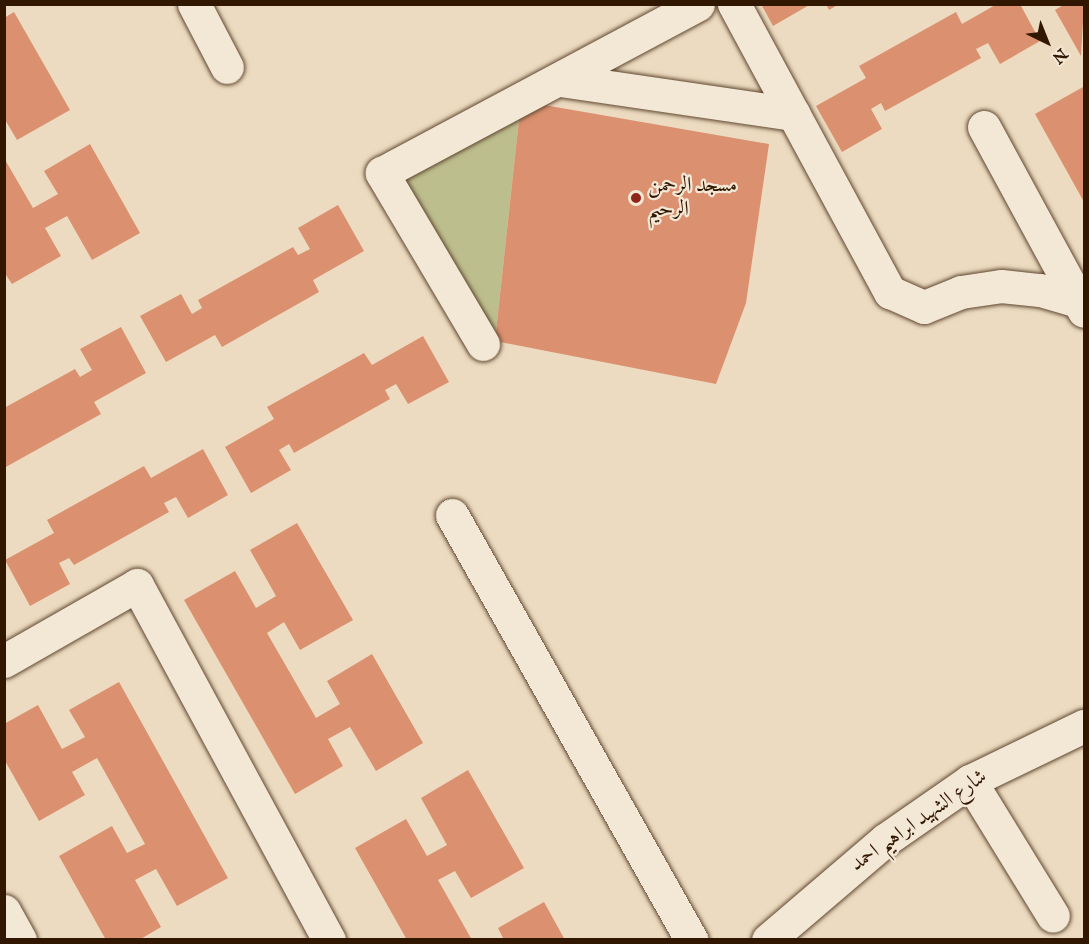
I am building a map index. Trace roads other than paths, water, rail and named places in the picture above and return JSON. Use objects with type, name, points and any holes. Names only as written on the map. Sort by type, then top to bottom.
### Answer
[{"type":"street","points":[[194,4],[227,67]]},
{"type":"street","points":[[483,344],[382,173],[561,80],[698,4]]},
{"type":"street","points":[[734,4],[890,292],[905,303],[924,307],[961,292],[1001,286],[1040,290],[1081,307]]},
{"type":"street","points":[[561,80],[794,114]]},
{"type":"street","points":[[984,127],[1081,307]]},
{"type":"street","points":[[452,515],[691,939]]},
{"type":"street","points":[[4,661],[137,585],[329,939]]},
{"type":"street","name":"شارع الشهيد ابراهيم احمد","points":[[768,939],[876,848],[970,782],[1084,726]]},
{"type":"street","points":[[970,782],[1053,916]]},
{"type":"street","points":[[4,911],[20,939]]},
{"type":"place","name":"مسجد الرحمن الرحيم","points":[[636,198]]}]
